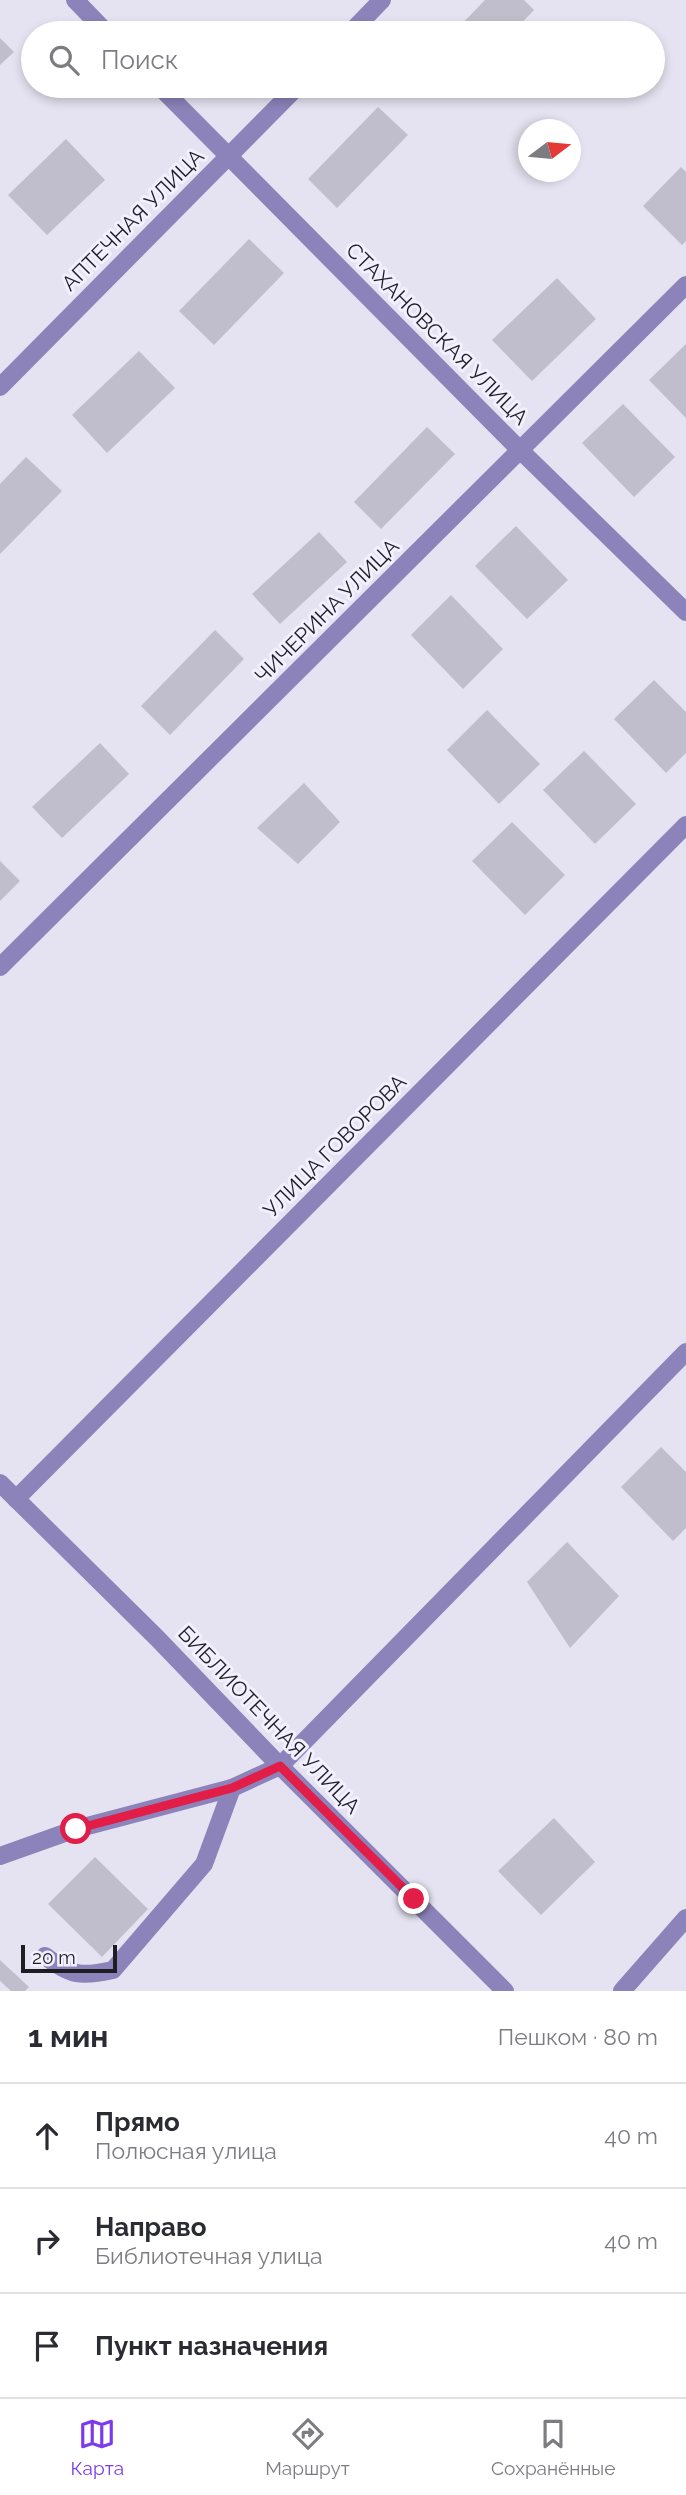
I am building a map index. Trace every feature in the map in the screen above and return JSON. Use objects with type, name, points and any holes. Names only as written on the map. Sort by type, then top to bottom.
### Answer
[{"type":"street","points":[[75,0],[95,21]]},
{"type":"street","points":[[362,21],[383,0]]},
{"type":"street","name":"СТАХАНОВСКАЯ УЛИЦА","points":[[171,98],[521,451],[686,611]]},
{"type":"street","name":"АПТЕЧНАЯ УЛИЦА","points":[[0,387],[286,98]]},
{"type":"street","name":"ЧИЧЕРИНА УЛИЦА","points":[[0,967],[686,285]]},
{"type":"street","name":"УЛИЦА ГОВОРОВА","points":[[16,1499],[686,825]]},
{"type":"street","points":[[0,1856],[76,1829],[232,1788],[280,1766],[686,1352]]},
{"type":"street","name":"БИБЛИОТЕЧНАЯ УЛИЦА","points":[[0,1483],[505,1991]]},
{"type":"street","points":[[45,1956],[65,1972],[91,1974],[113,1970],[204,1864],[232,1788]]},
{"type":"street","points":[[622,1991],[686,1918]]},
{"type":"building","points":[[485,0],[524,0],[534,10],[523,21],[465,21]]},
{"type":"building","points":[[0,38],[14,52],[0,65]]},
{"type":"building","points":[[378,107],[408,135],[337,208],[308,179]]},
{"type":"building","points":[[66,139],[105,180],[47,235],[8,195]]},
{"type":"building","points":[[681,167],[686,172],[686,241],[682,245],[643,206]]},
{"type":"building","points":[[249,239],[284,273],[214,345],[179,311]]},
{"type":"building","points":[[557,278],[596,319],[532,381],[492,340]]},
{"type":"building","points":[[686,344],[686,418],[649,380]]},
{"type":"building","points":[[139,351],[175,388],[107,453],[72,415]]},
{"type":"building","points":[[623,404],[675,457],[634,497],[582,443]]},
{"type":"building","points":[[427,427],[455,454],[381,529],[354,502]]},
{"type":"building","points":[[26,457],[62,491],[0,554],[0,484]]},
{"type":"building","points":[[516,526],[568,580],[527,619],[475,566]]},
{"type":"building","points":[[319,532],[347,562],[280,624],[252,594]]},
{"type":"building","points":[[451,595],[503,649],[463,689],[411,635]]},
{"type":"building","points":[[215,630],[244,659],[170,735],[141,706]]},
{"type":"building","points":[[654,680],[686,712],[686,753],[666,773],[614,719]]},
{"type":"building","points":[[487,710],[540,764],[499,804],[447,750]]},
{"type":"building","points":[[100,743],[129,774],[62,838],[32,807]]},
{"type":"building","points":[[584,751],[636,804],[595,844],[543,790]]},
{"type":"building","points":[[304,783],[340,822],[298,864],[257,828]]},
{"type":"building","points":[[512,822],[565,875],[525,915],[472,861]]},
{"type":"building","points":[[0,861],[20,881],[0,901]]},
{"type":"building","points":[[661,1447],[686,1472],[686,1528],[673,1541],[621,1487]]},
{"type":"building","points":[[567,1542],[619,1596],[570,1648],[527,1582]]},
{"type":"building","points":[[554,1818],[595,1862],[541,1915],[498,1871]]},
{"type":"building","points":[[95,1857],[148,1909],[102,1957],[48,1904]]},
{"type":"building","points":[[0,1960],[29,1987],[25,1991],[11,1991],[0,1981]]},
{"type":"route","points":[[76,1829],[232,1788],[280,1766],[414,1899]]}]
